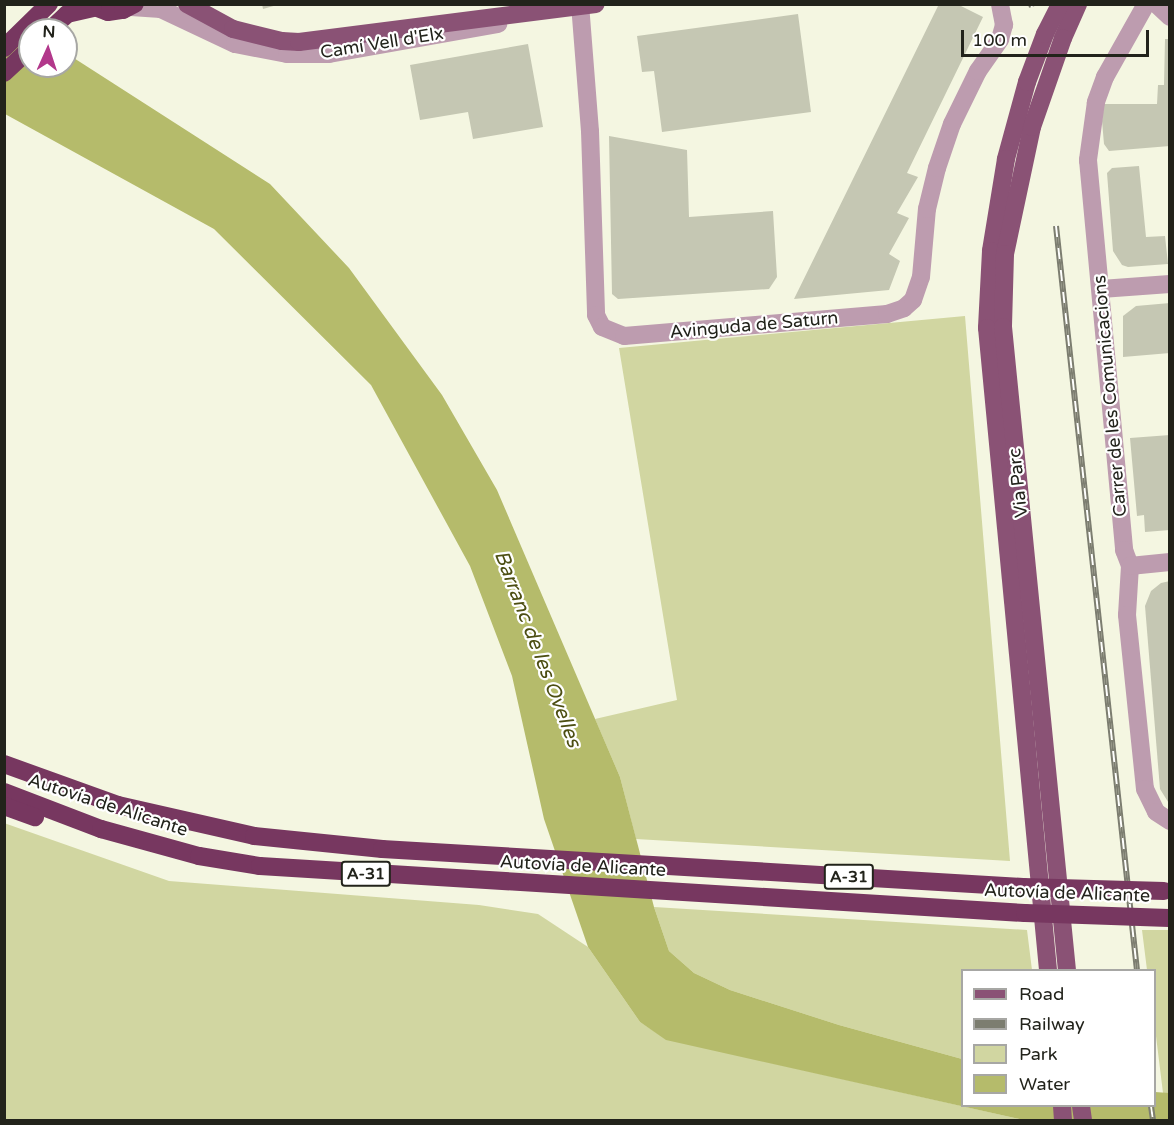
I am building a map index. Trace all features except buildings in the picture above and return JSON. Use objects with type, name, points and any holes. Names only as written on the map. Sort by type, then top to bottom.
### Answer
[{"type":"highway","points":[[49,18],[89,6],[108,12],[133,6]]},
{"type":"highway","points":[[4,48],[18,39]]},
{"type":"highway","points":[[4,73],[18,60]]},
{"type":"highway","name":"Autovía de Alicante","points":[[4,764],[118,805],[254,836],[382,849],[1023,887],[1167,891]]},
{"type":"highway","name":"Autovía de Alicante","points":[[4,792],[101,829],[199,856],[260,866],[535,885],[1025,913],[1169,918]]},
{"type":"highway","points":[[4,806],[84,834],[155,854],[199,856]]},
{"type":"main road","name":"Camí Vell d'Elx","points":[[187,4],[233,29],[282,41],[299,42],[581,6]]},
{"type":"main road","name":"Via Parc","points":[[1048,969],[987,328],[992,252],[1006,159],[1027,82],[1045,34],[1060,4]]},
{"type":"main road","name":"Via Parc","points":[[1067,969],[1003,327],[1005,254],[1032,127],[1063,38],[1078,4]]},
{"type":"street","name":"Avinguda de Saturn","points":[[581,6],[590,130],[596,315],[602,327],[624,336],[887,314],[904,308],[913,300],[921,277],[927,209],[937,168],[952,124],[978,70],[1000,39],[1004,25],[1000,4]]},
{"type":"street","name":"Carrer de les Comunicacions","points":[[1146,4],[1105,77],[1096,102],[1089,135],[1088,160],[1124,550],[1130,566],[1127,615],[1145,789],[1148,800],[1156,812],[1170,821]]},
{"type":"street","points":[[1156,4],[1170,17]]},
{"type":"street","name":"Camí Vell d'Elx","points":[[133,6],[161,9],[235,44],[287,54],[329,54],[482,27],[581,6]]},
{"type":"street","points":[[1101,289],[1170,284]]},
{"type":"street","points":[[1130,566],[1170,562]]},
{"type":"green space","points":[[965,316],[1010,861],[636,839],[620,777],[595,719],[677,700],[619,348]]},
{"type":"green space","points":[[4,823],[169,881],[479,905],[538,914],[588,947],[640,1022],[666,1039],[1024,1120],[5,1120]]},
{"type":"green space","points":[[654,907],[1027,930],[1032,969],[961,969],[961,1059],[839,1025],[730,990],[694,973],[669,951]]},
{"type":"green space","points":[[1142,930],[1169,930],[1169,1093],[1163,1093],[1156,1036],[1156,969],[1147,969]]},
{"type":"water","name":"Barranc de les Ovelles","points":[[4,37],[18,39],[18,78],[78,78],[78,61],[270,184],[349,268],[442,395],[497,490],[620,777],[654,907],[669,951],[694,973],[730,990],[839,1025],[961,1059],[961,1106],[666,1040],[640,1022],[588,947],[544,819],[512,676],[470,566],[371,385],[214,229],[5,114]]},
{"type":"water","points":[[1156,1092],[1169,1093],[1169,1120],[1024,1120],[966,1107],[1156,1107]]},
{"type":"railway","points":[[1056,226],[1137,969]]},
{"type":"railway","points":[[1151,1107],[1153,1120]]}]
